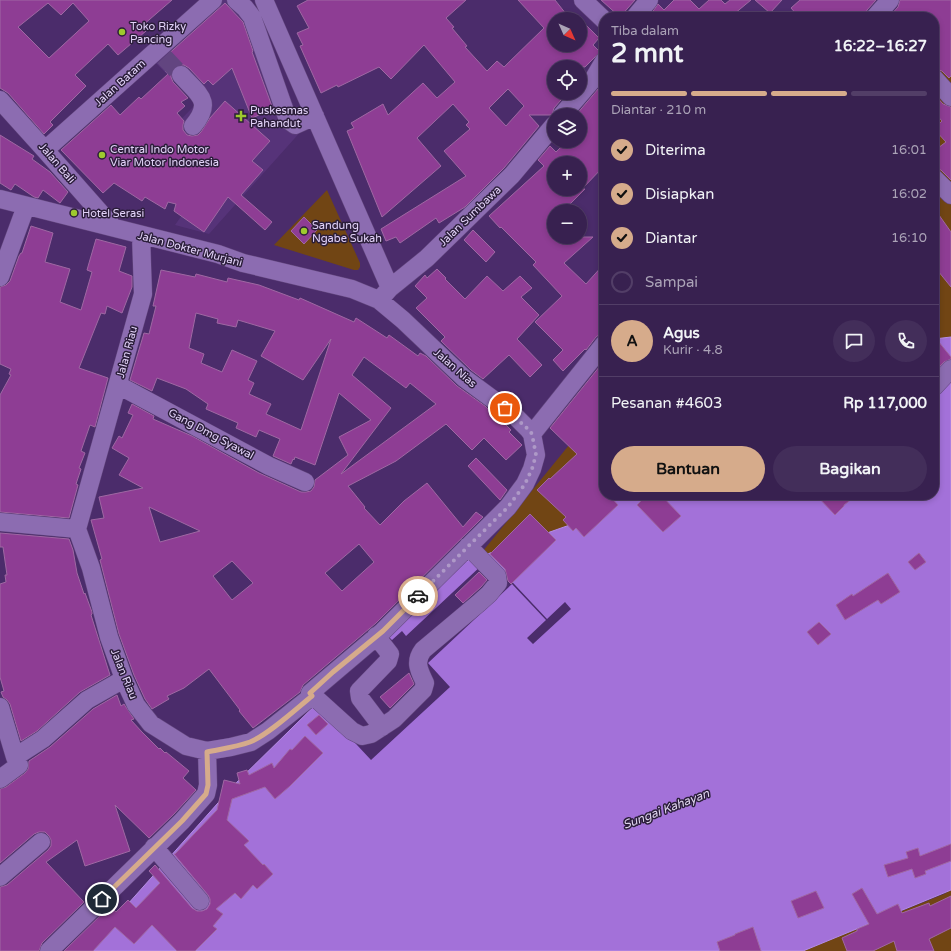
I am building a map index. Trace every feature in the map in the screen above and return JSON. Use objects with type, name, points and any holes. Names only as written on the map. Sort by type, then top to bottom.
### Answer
[{"type":"street","name":"Jalan Batam","points":[[45,150],[161,54],[213,0]]},
{"type":"street","points":[[161,54],[226,0]]},
{"type":"street","points":[[236,0],[252,17],[288,120],[295,125],[315,116]]},
{"type":"street","points":[[264,0],[315,116],[384,294]]},
{"type":"street","points":[[583,0],[599,15]]},
{"type":"street","points":[[639,12],[650,0]]},
{"type":"street","points":[[880,12],[890,0]]},
{"type":"street","points":[[568,108],[594,78],[599,70]]},
{"type":"street","points":[[181,75],[201,98],[203,103],[203,109],[200,117],[193,126]]},
{"type":"street","points":[[939,84],[951,97]]},
{"type":"street","name":"Jalan Bali","points":[[0,100],[112,226]]},
{"type":"street","name":"Jalan Sumbawa","points":[[384,294],[427,258],[507,180],[547,133]]},
{"type":"street","points":[[939,183],[951,194]]},
{"type":"street","name":"Jalan Dokter Murjani","points":[[0,199],[112,226],[141,235],[218,254],[243,263],[352,289],[384,294]]},
{"type":"street","points":[[0,277],[26,206]]},
{"type":"street","name":"Jalan Riau","points":[[141,235],[143,294],[77,529],[91,568],[109,637],[124,679],[136,705],[151,724],[186,746],[207,752],[231,748],[251,742],[268,732],[312,696],[310,693],[383,631],[508,507],[525,484],[532,469],[536,455],[532,434]]},
{"type":"street","name":"Jalan Nias","points":[[384,294],[403,320],[464,378],[514,415],[532,434]]},
{"type":"street","points":[[532,434],[599,350]]},
{"type":"street","points":[[939,382],[951,369]]},
{"type":"street","name":"Gang Dmg Syawal","points":[[118,385],[269,466],[305,482]]},
{"type":"street","points":[[0,522],[77,529]]},
{"type":"street","points":[[310,693],[352,730],[362,736],[371,734],[394,719],[423,690],[425,683],[419,669],[418,657],[423,650],[479,603],[498,583],[496,576],[468,546]]},
{"type":"street","points":[[376,636],[390,654],[388,661],[359,690],[360,698],[382,727]]},
{"type":"street","points":[[15,757],[43,740],[87,700],[124,679]]},
{"type":"street","points":[[0,707],[15,757],[19,765],[0,779]]},
{"type":"street","points":[[49,951],[182,821],[206,794],[208,785],[207,752]]},
{"type":"street","points":[[0,877],[41,842]]},
{"type":"street","points":[[154,847],[200,901]]},
{"type":"shaded area","name":"Puskesmas Pahandut","points":[[220,0],[248,0],[251,3],[303,129],[209,234],[175,225],[199,191],[145,156],[196,104],[152,59]]},
{"type":"shaded area","points":[[951,0],[951,337],[939,338],[939,12],[929,12]]},
{"type":"shaded area","points":[[327,190],[360,263],[358,270],[274,245]]},
{"type":"shaded area","points":[[599,408],[599,500],[615,500],[601,514],[478,557]]},
{"type":"shaded area","points":[[951,890],[951,951],[803,951],[944,894]]},
{"type":"water","name":"Sungai Kahayan","points":[[951,337],[951,890],[803,951],[86,951],[234,785],[459,564],[601,514],[615,500],[939,500],[939,338]]},
{"type":"pier","points":[[485,553],[547,619],[565,602],[571,609],[533,644],[527,638],[546,620],[512,584],[428,663],[450,687],[371,760],[316,701],[385,633],[392,640],[402,631],[406,636],[483,564]]},
{"type":"building","points":[[0,0],[172,0],[142,26],[146,31],[118,55],[108,44],[75,75],[86,86],[50,122],[53,125],[44,134],[8,93],[0,88]],"holes":[[[48,3],[61,15],[73,3],[89,21],[49,58],[18,27]]]},
{"type":"building","points":[[308,0],[466,0],[446,18],[467,46],[465,47],[487,71],[497,61],[504,67],[544,28],[518,0],[555,0],[564,12],[547,12],[547,52],[587,52],[587,26],[599,38],[593,45],[599,53],[587,65],[587,60],[547,60],[547,100],[561,100],[554,108],[547,108],[547,115],[529,115],[539,126],[504,168],[465,207],[439,223],[436,218],[400,243],[396,237],[386,241],[381,229],[466,176],[444,151],[470,129],[466,125],[469,122],[453,104],[417,138],[441,166],[382,217],[347,131],[354,128],[351,123],[383,104],[388,115],[423,83],[437,98],[455,82],[424,45],[391,79],[379,67],[338,87],[337,85],[321,93],[300,46],[303,45],[297,33],[309,28],[297,6]],"holes":[[[508,89],[524,106],[506,126],[489,108]]]},
{"type":"building","points":[[601,0],[635,0],[624,12],[614,12]]},
{"type":"building","points":[[674,0],[690,0],[699,9],[709,0],[721,0],[725,4],[730,0],[751,0],[736,12],[652,12],[658,4],[664,10]]},
{"type":"building","points":[[755,0],[782,0],[771,12],[769,12]]},
{"type":"building","points":[[800,0],[876,0],[866,12],[795,12],[791,8]]},
{"type":"building","points":[[900,0],[951,0],[951,76],[949,78],[939,70],[939,12],[894,12],[898,7]]},
{"type":"building","points":[[225,3],[243,22],[253,51],[252,52],[273,109],[252,118],[232,68],[213,85],[208,80],[204,84],[189,68],[184,65],[178,65],[174,67],[171,72],[171,77],[173,82],[188,98],[181,102],[185,106],[177,113],[184,121],[183,130],[187,135],[198,135],[225,101],[270,141],[252,161],[263,170],[241,195],[272,222],[265,230],[228,197],[204,232],[174,211],[176,204],[168,202],[165,209],[145,197],[142,201],[114,183],[103,193],[61,150],[111,105],[120,115],[139,97],[141,99],[168,74],[165,71],[171,66],[164,58]]},
{"type":"building","points":[[599,88],[599,171],[587,184],[587,156],[547,156],[547,196],[578,196],[570,204],[547,204],[547,244],[585,244],[564,263],[586,284],[599,270],[599,335],[586,350],[585,349],[563,371],[553,360],[563,350],[535,322],[562,296],[533,265],[536,262],[489,216],[544,166],[538,160],[548,148],[552,148],[556,152],[560,148],[587,148],[587,108],[582,108]]},
{"type":"building","points":[[939,100],[943,104],[951,107],[951,180],[939,169],[939,147],[946,142],[939,134],[939,124],[942,121],[939,118]]},
{"type":"building","points":[[0,135],[34,156],[32,159],[50,172],[68,192],[60,203],[43,190],[38,198],[34,197],[15,184],[11,190],[0,183]]},
{"type":"building","points":[[939,215],[951,232],[951,287],[939,272]]},
{"type":"building","name":"Sandung Ngabe Sukah","points":[[304,217],[317,230],[304,244],[291,231]]},
{"type":"building","points":[[31,226],[53,233],[45,262],[70,269],[60,302],[81,310],[92,272],[87,270],[96,239],[126,247],[119,271],[132,276],[132,287],[122,313],[107,306],[105,314],[101,313],[79,368],[108,378],[95,427],[90,425],[81,451],[85,453],[79,468],[81,469],[76,484],[78,485],[69,518],[0,512],[0,395],[11,375],[9,374],[11,369],[0,364],[0,287],[6,285],[10,281],[19,256],[22,253]]},
{"type":"building","points":[[473,230],[495,252],[486,262],[464,240]]},
{"type":"building","points":[[587,237],[593,237],[587,242]]},
{"type":"building","points":[[437,269],[465,299],[487,276],[503,291],[520,276],[532,288],[521,297],[539,315],[517,339],[542,365],[530,377],[509,355],[483,379],[471,370],[441,341],[445,337],[416,308],[427,298],[415,286],[425,275],[427,278]]},
{"type":"building","points":[[161,270],[195,277],[196,274],[227,282],[228,278],[259,285],[299,300],[300,298],[354,322],[356,318],[387,338],[389,335],[418,356],[420,353],[426,356],[457,386],[485,406],[497,418],[498,417],[511,430],[509,432],[522,445],[506,460],[484,438],[472,450],[446,424],[396,461],[348,486],[365,507],[364,508],[380,525],[404,501],[427,483],[463,527],[476,512],[483,517],[376,623],[303,685],[300,692],[253,728],[209,669],[184,688],[167,696],[169,699],[152,709],[145,699],[134,675],[119,634],[100,560],[102,559],[91,520],[104,518],[99,497],[143,488],[119,475],[129,458],[112,448],[119,436],[122,438],[133,415],[128,413],[132,404],[154,416],[153,419],[192,436],[259,473],[301,492],[306,492],[311,491],[314,487],[315,480],[348,455],[339,437],[371,420],[339,393],[315,465],[295,457],[291,464],[273,456],[280,439],[259,430],[256,437],[236,428],[238,423],[206,409],[208,404],[186,389],[157,378],[152,391],[130,380],[144,333],[149,334],[156,306],[153,306]],"holes":[[[196,313],[218,319],[217,323],[236,327],[238,320],[275,331],[261,356],[303,380],[331,339],[301,430],[266,414],[271,404],[249,394],[254,383],[248,380],[257,361],[232,350],[222,372],[201,363],[204,354],[189,348]],[[364,357],[406,388],[410,383],[436,404],[341,474],[391,408],[352,375]],[[149,507],[200,531],[160,542]],[[359,544],[374,562],[342,591],[325,573]],[[232,561],[253,583],[232,600],[213,576]]]},
{"type":"building","points":[[939,342],[951,357],[951,359],[944,362],[939,367]]},
{"type":"building","points":[[599,367],[599,500],[614,500],[618,505],[584,537],[576,528],[573,531],[563,520],[566,517],[537,490],[577,454],[550,428]]},
{"type":"building","points":[[476,458],[507,490],[500,500],[468,466]]},
{"type":"building","points":[[642,500],[666,500],[681,516],[663,532],[637,505]]},
{"type":"building","points":[[821,500],[850,500],[844,505],[835,515]]},
{"type":"building","points":[[530,514],[556,540],[511,584],[508,581],[505,569],[490,554]]},
{"type":"building","points":[[0,533],[69,539],[73,550],[77,573],[92,612],[91,615],[110,675],[80,692],[37,731],[21,741],[10,704],[3,697],[1,692],[4,691],[0,677],[0,584],[6,582],[5,575],[7,575],[3,547],[0,547]]},
{"type":"building","points":[[919,553],[926,562],[915,570],[908,562]]},
{"type":"building","points":[[479,572],[487,580],[463,603],[455,595]]},
{"type":"building","points":[[888,573],[900,592],[881,604],[878,600],[845,620],[836,605],[852,594],[853,596]]},
{"type":"building","points":[[819,622],[831,634],[818,645],[807,632]]},
{"type":"building","points":[[409,673],[414,684],[390,708],[380,697]]},
{"type":"building","points":[[117,695],[121,706],[124,704],[134,719],[131,720],[142,732],[159,749],[160,748],[165,753],[166,752],[189,771],[183,778],[196,790],[149,838],[115,805],[130,851],[85,866],[77,840],[46,862],[84,902],[42,943],[39,951],[0,951],[0,887],[7,885],[48,850],[51,846],[51,840],[45,832],[34,834],[0,863],[0,789],[6,787],[25,773],[28,769],[29,761],[50,747],[93,709]]},
{"type":"building","points":[[319,715],[328,724],[316,735],[307,725]]},
{"type":"building","points":[[305,736],[323,753],[275,799],[265,787],[232,799],[227,820],[249,841],[244,845],[273,874],[257,889],[253,885],[241,899],[235,893],[216,909],[223,914],[213,926],[217,929],[195,951],[177,951],[152,925],[134,944],[115,927],[93,951],[64,951],[110,906],[116,912],[128,900],[136,908],[160,883],[149,871],[155,865],[192,908],[197,911],[207,909],[210,904],[208,895],[174,854],[217,810],[224,780],[240,784],[237,773],[247,770],[249,775],[272,763],[274,768],[290,749],[292,750]]},
{"type":"building","points":[[951,844],[951,861],[925,871],[926,874],[915,878],[912,869],[888,877],[884,865],[908,858],[906,852],[918,848],[920,856]]},
{"type":"building","points":[[862,888],[877,914],[898,904],[902,913],[929,903],[930,906],[951,896],[951,928],[929,939],[934,951],[897,951],[894,941],[873,951],[847,951],[842,938],[869,924],[852,894]]},
{"type":"building","points":[[816,891],[824,908],[798,918],[791,901]]},
{"type":"building","points":[[753,927],[761,951],[720,951],[717,942]]},
{"type":"tunnel","points":[[164,57],[181,75]]},
{"type":"way so far","points":[[418,596],[508,507],[525,484],[532,469],[536,455],[532,434],[514,415],[505,408]]},
{"type":"place","name":"Toko Rizky Pancing","points":[[122,32]]},
{"type":"place","name":"Puskesmas Pahandut","points":[[241,116]]},
{"type":"place","name":"Central Indo Motor Viar Motor Indonesia","points":[[102,155]]},
{"type":"place","name":"Hotel Serasi","points":[[74,213]]},
{"type":"place","name":"Sandung Ngabe Sukah","points":[[304,231]]},
{"type":"route","points":[[102,899],[182,821],[206,794],[208,785],[207,752],[231,748],[251,742],[268,732],[312,696],[310,693],[383,631],[418,596]]}]
